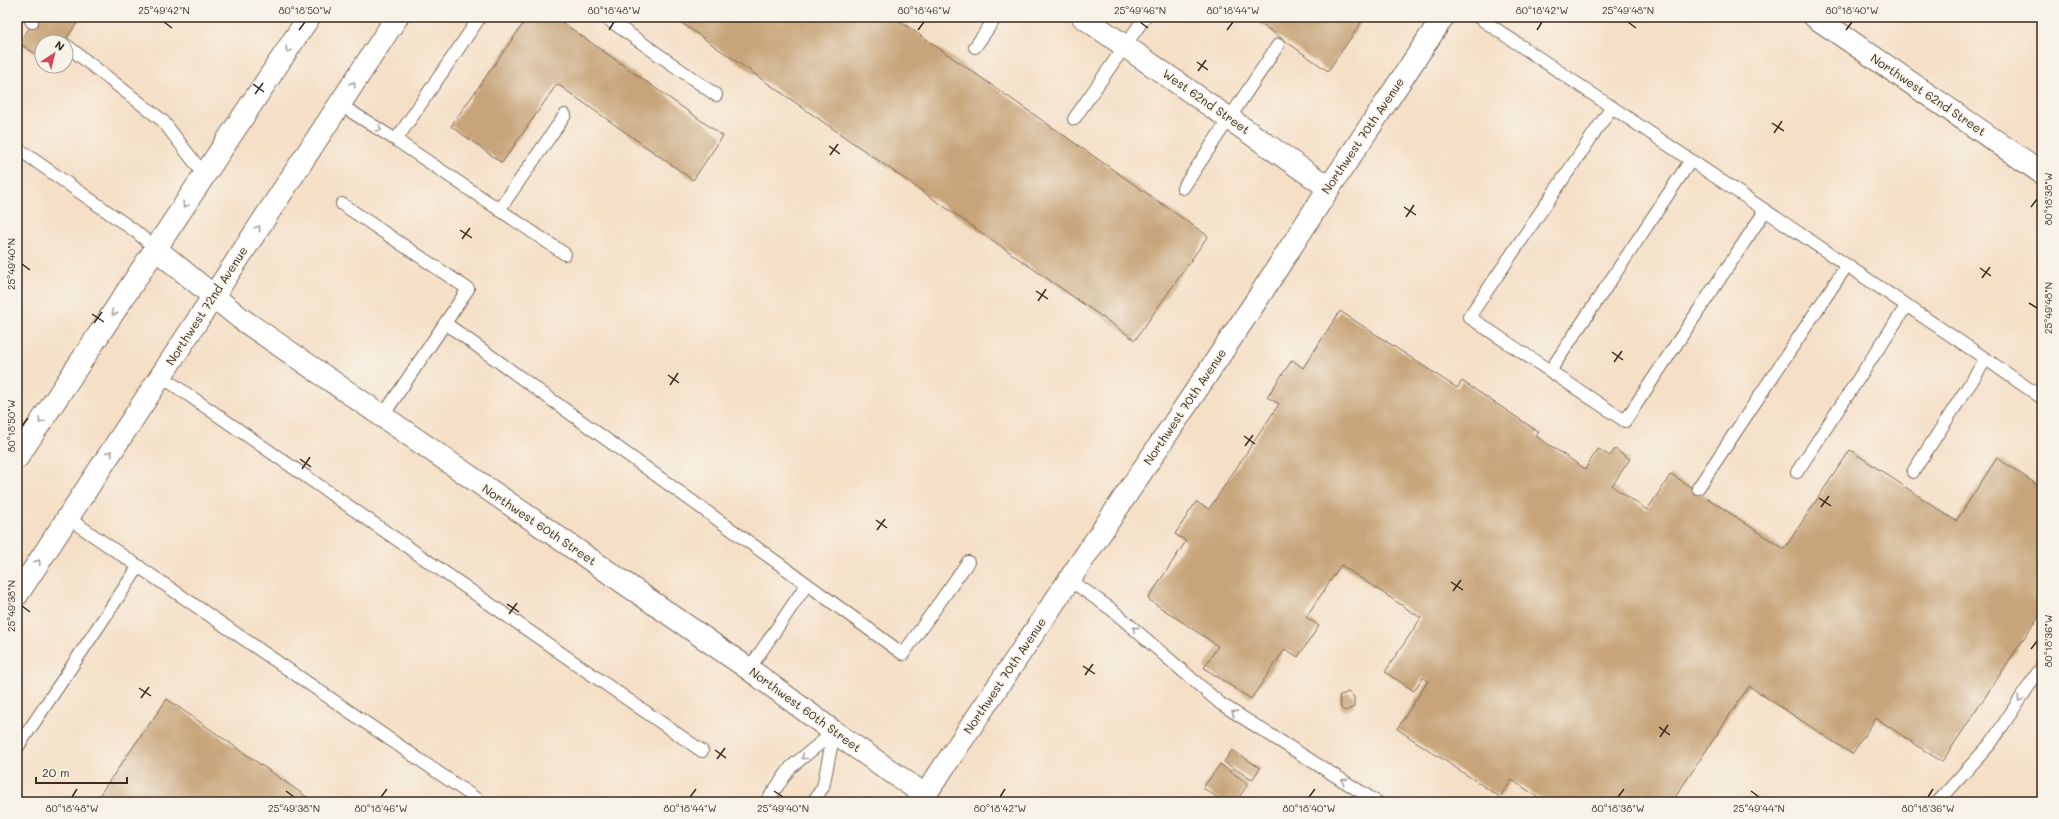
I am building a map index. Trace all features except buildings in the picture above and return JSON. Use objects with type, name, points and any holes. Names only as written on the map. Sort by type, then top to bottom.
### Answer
[{"type":"street","points":[[17,458],[310,17]]},
{"type":"street","name":"Northwest 72nd Avenue","points":[[17,595],[397,17]]},
{"type":"street","name":"West 62nd Street","points":[[1083,17],[1329,188]]},
{"type":"street","name":"Northwest 70th Avenue","points":[[930,799],[1070,580],[1443,17]]},
{"type":"street","name":"Northwest 62nd Street","points":[[1815,17],[2042,172]]},
{"type":"street","name":"Northwest 60th Street","points":[[156,249],[240,318],[749,669],[834,732],[930,799]]},
{"type":"lane","points":[[396,140],[480,17]]},
{"type":"lane","points":[[604,17],[716,95]]},
{"type":"lane","points":[[976,47],[996,17]]},
{"type":"lane","points":[[1074,119],[1145,17]]},
{"type":"lane","points":[[1478,17],[1907,305],[2042,398]]},
{"type":"lane","points":[[1183,188],[1278,45]]},
{"type":"lane","points":[[74,51],[163,121],[205,176]]},
{"type":"lane","points":[[340,104],[565,254]]},
{"type":"lane","points":[[1612,107],[1469,316],[1625,421],[1765,211]]},
{"type":"lane","points":[[499,210],[565,115]]},
{"type":"lane","points":[[17,148],[135,231],[156,249]]},
{"type":"lane","points":[[1550,371],[1691,160]]},
{"type":"lane","points":[[342,204],[468,289],[382,417]]},
{"type":"lane","points":[[1698,488],[1847,265]]},
{"type":"lane","points":[[1796,472],[1907,305]]},
{"type":"lane","points":[[445,323],[903,654],[968,562]]},
{"type":"lane","points":[[1913,472],[1986,359]]},
{"type":"lane","points":[[161,376],[702,751]]},
{"type":"lane","points":[[68,518],[481,802]]},
{"type":"lane","points":[[17,748],[139,566]]},
{"type":"lane","points":[[1070,580],[1111,609],[1221,704],[1377,802]]},
{"type":"lane","points":[[749,669],[806,584]]},
{"type":"lane","points":[[1938,802],[1991,743],[2042,666]]},
{"type":"lane","points":[[766,802],[791,767],[834,732]]},
{"type":"lane","points":[[813,802],[822,787],[834,732]]}]
